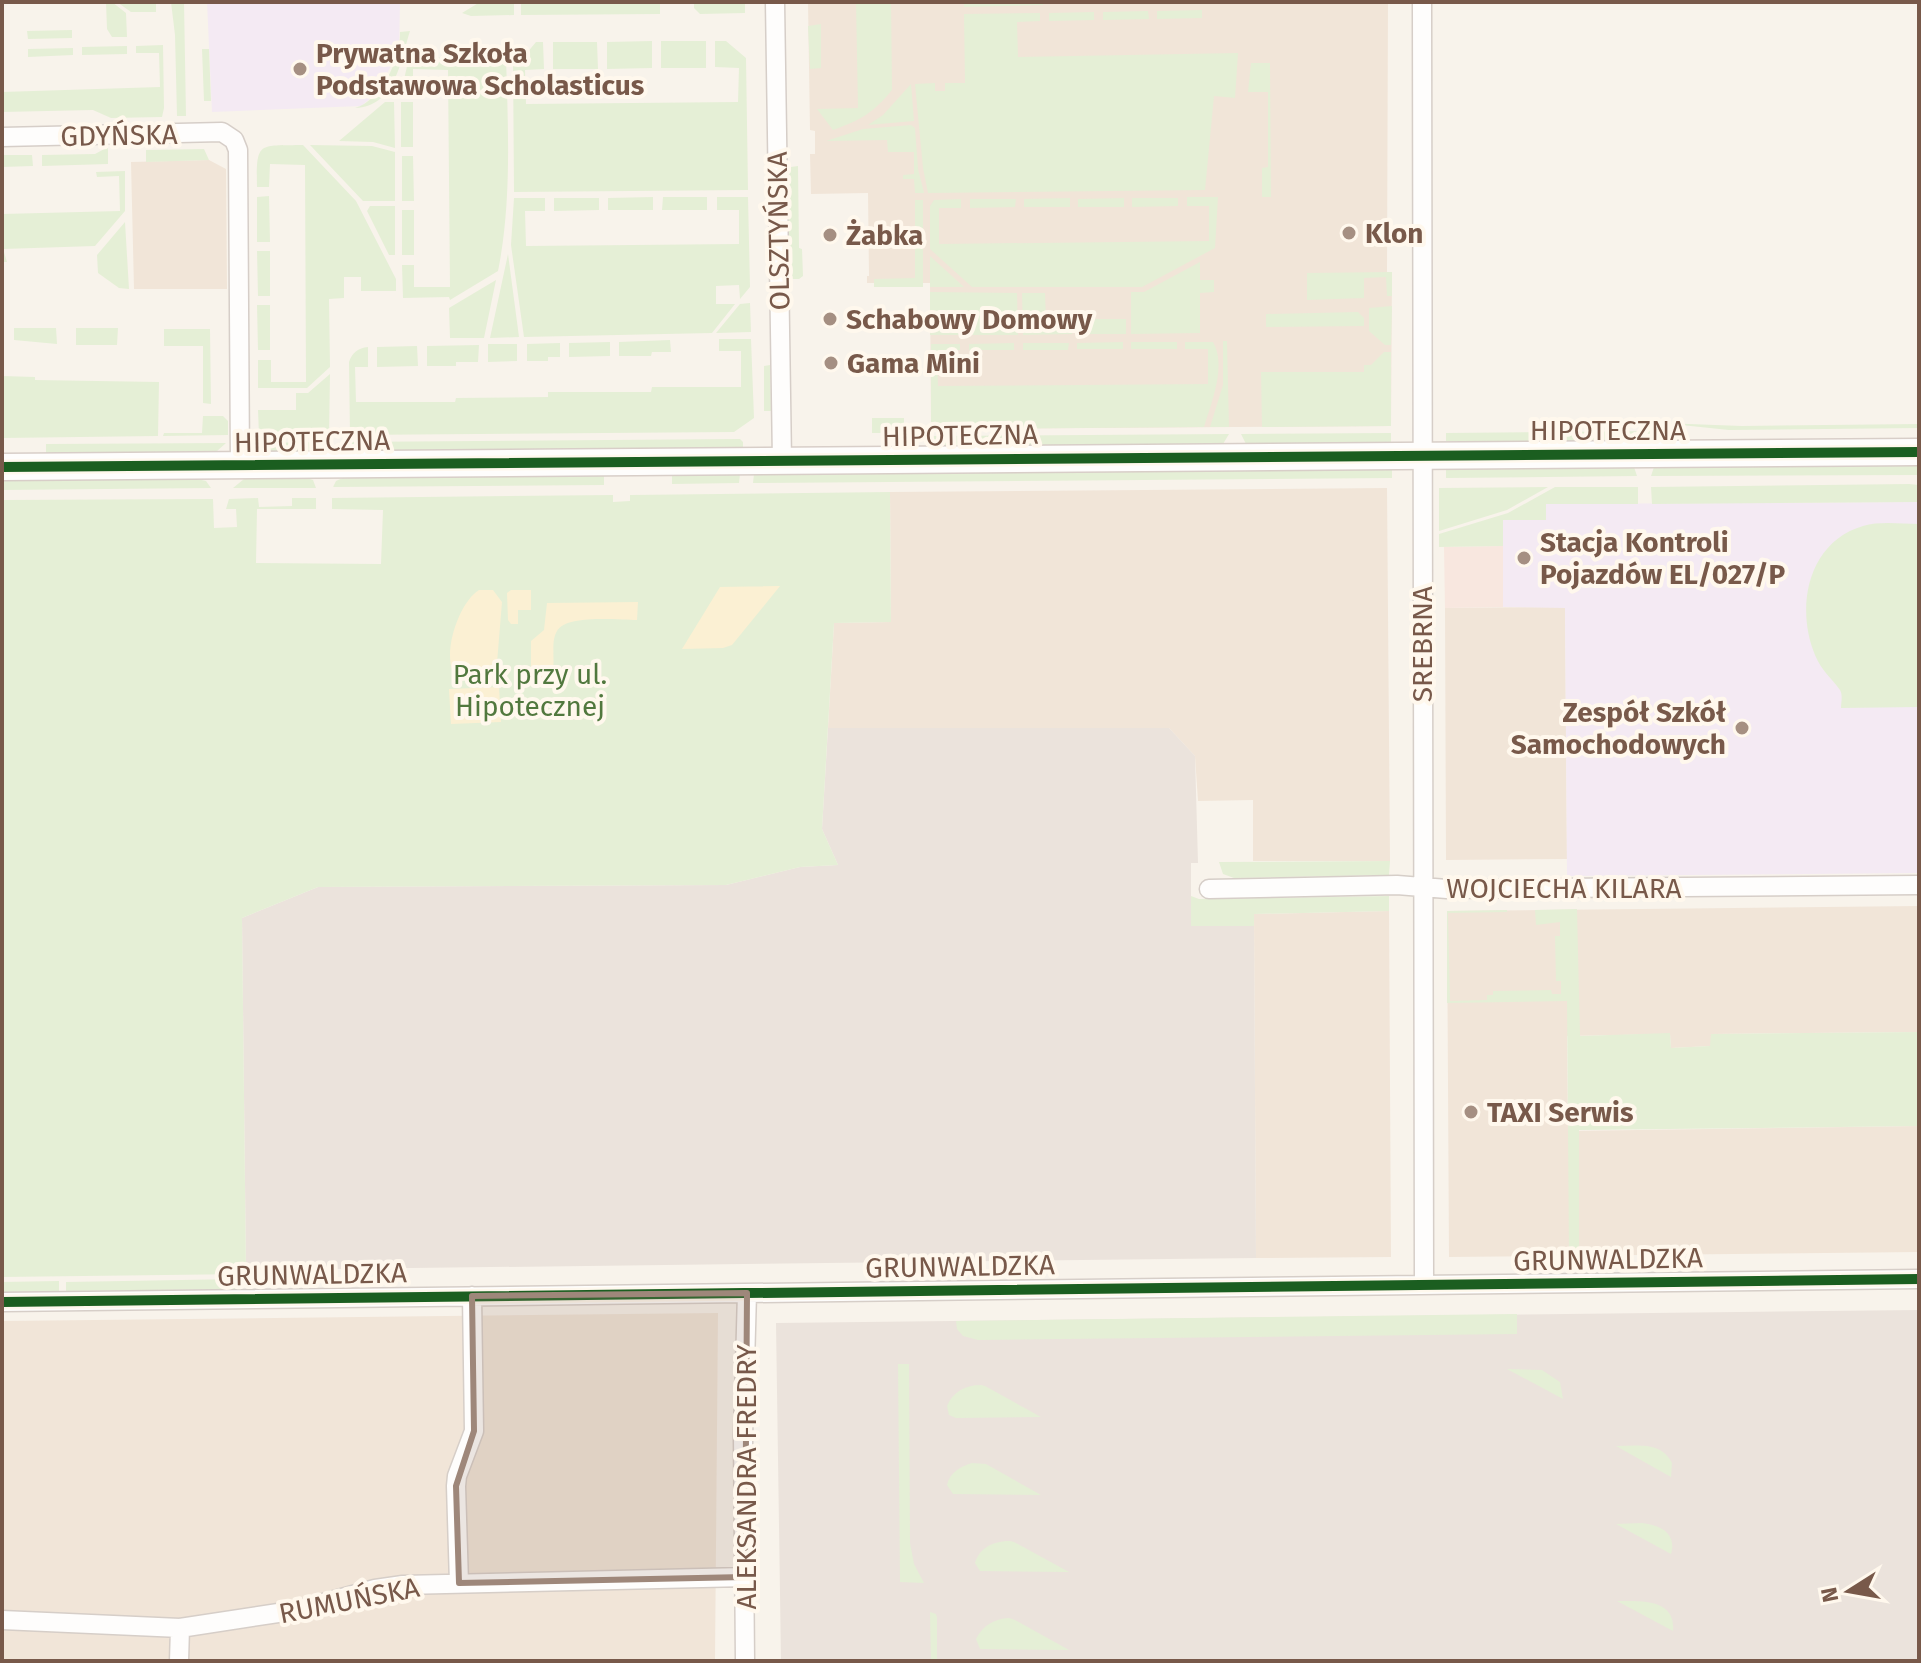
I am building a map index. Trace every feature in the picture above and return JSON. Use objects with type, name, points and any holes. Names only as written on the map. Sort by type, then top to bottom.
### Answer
[{"type":"street","name":"OLSZTYŃSKA","points":[[775,2],[782,461]]},
{"type":"street","name":"SREBRNA","points":[[1422,2],[1424,1285]]},
{"type":"street","name":"GDYŃSKA","points":[[2,137],[222,132],[234,140],[238,150],[240,465]]},
{"type":"street","name":"HIPOTECZNA","points":[[2,467],[1919,452]]},
{"type":"street","name":"WOJCIECHA KILARA","points":[[1209,889],[1397,885],[1422,888],[1919,885]]},
{"type":"street","name":"GRUNWALDZKA","points":[[2,1302],[1919,1279]]},
{"type":"street","name":"ALEKSANDRA FREDRY","points":[[745,1661],[743,1436],[747,1293]]},
{"type":"street","points":[[459,1583],[456,1486],[474,1431],[472,1296]]},
{"type":"street","name":"RUMUŃSKA","points":[[2,1620],[180,1628],[298,1610],[375,1589],[403,1585],[745,1577]]},
{"type":"street","points":[[179,1661],[180,1628]]},
{"type":"highlighted area","points":[[747,1293],[745,1577],[459,1583],[456,1486],[474,1431],[472,1296]]},
{"type":"shaded area","name":"Prywatna Szkoła Podstawowa Scholasticus","points":[[207,2],[400,2],[399,51],[376,94],[361,106],[212,112]]},
{"type":"shaded area","points":[[808,2],[1388,2],[1387,272],[1392,272],[1391,426],[941,429],[931,422],[930,283],[867,283],[868,193],[811,194],[810,154],[815,154],[815,131],[810,130]]},
{"type":"shaded area","points":[[209,160],[226,169],[227,289],[134,289],[131,162]]},
{"type":"shaded area","points":[[1387,488],[1390,861],[1253,861],[1253,800],[1198,801],[1195,756],[1169,728],[828,728],[834,623],[891,622],[890,492]]},
{"type":"shaded area","name":"Zespół Szkół Samochodowych","points":[[1919,502],[1919,873],[1567,876],[1565,608],[1503,607],[1503,520],[1545,520],[1546,504]]},
{"type":"shaded area","points":[[1503,546],[1503,607],[1445,608],[1444,547]]},
{"type":"shaded area","points":[[1565,607],[1567,859],[1446,860],[1445,608]]},
{"type":"shaded area","points":[[828,728],[1169,728],[1195,756],[1198,863],[1191,863],[1191,926],[1254,926],[1256,1258],[246,1270],[242,918],[318,887],[726,885],[800,867],[838,865],[822,829]]},
{"type":"shaded area","points":[[1919,906],[1919,1032],[1711,1034],[1711,1046],[1671,1048],[1670,1034],[1567,1036],[1568,1131],[1919,1126],[1919,1252],[1449,1257],[1447,911]]},
{"type":"shaded area","points":[[1389,911],[1391,1257],[1256,1258],[1254,914]]},
{"type":"shaded area","points":[[1919,1310],[1919,1661],[781,1661],[776,1323]]},
{"type":"shaded area","points":[[718,1313],[715,1661],[2,1661],[2,1321]]},
{"type":"green space","points":[[106,2],[112,2],[126,13],[127,37],[112,37],[107,29]]},
{"type":"green space","points":[[117,2],[156,2],[156,12],[131,12]]},
{"type":"green space","points":[[171,2],[184,2],[186,116],[177,116]]},
{"type":"green space","points":[[480,2],[514,2],[514,15],[471,16],[462,13]]},
{"type":"green space","points":[[521,2],[660,2],[660,14],[521,15]]},
{"type":"green space","points":[[694,2],[745,2],[745,13],[700,14],[694,8]]},
{"type":"green space","points":[[856,2],[891,2],[892,90],[866,115],[833,130],[817,109],[858,108]]},
{"type":"green space","points":[[964,2],[1043,2],[1043,5],[964,7]]},
{"type":"green space","points":[[1202,10],[1202,18],[1157,19],[1157,11]]},
{"type":"green space","points":[[1148,11],[1149,19],[1103,20],[1103,12]]},
{"type":"green space","points":[[1094,12],[1094,20],[1049,21],[1049,13]]},
{"type":"green space","points":[[1040,13],[1040,21],[1017,22],[1018,57],[1238,53],[1235,98],[1214,96],[1205,190],[928,193],[915,84],[935,83],[935,91],[945,91],[945,83],[965,83],[964,14]]},
{"type":"green space","points":[[821,24],[821,68],[810,69],[808,26]]},
{"type":"green space","points":[[72,30],[72,38],[28,39],[27,31]]},
{"type":"green space","points":[[410,31],[399,68],[388,91],[369,105],[355,108],[365,104],[381,87],[397,54],[400,32]]},
{"type":"green space","points":[[652,41],[652,68],[607,69],[607,42]]},
{"type":"green space","points":[[661,41],[706,41],[706,68],[661,68]]},
{"type":"green space","points":[[715,41],[726,41],[746,58],[748,190],[514,192],[513,58],[526,54],[536,42],[543,42],[544,69],[525,70],[526,104],[738,102],[739,68],[715,67]]},
{"type":"green space","points":[[553,42],[597,42],[598,69],[553,69]]},
{"type":"green space","points":[[163,45],[162,117],[111,118],[93,110],[2,112],[2,92],[160,87],[159,53],[136,53],[136,46]]},
{"type":"green space","points":[[127,46],[127,54],[82,55],[82,47]]},
{"type":"green space","points":[[73,48],[73,55],[28,57],[28,49]]},
{"type":"green space","points":[[202,49],[209,49],[211,101],[204,101]]},
{"type":"green space","points":[[506,57],[507,191],[498,271],[450,300],[449,297],[403,298],[402,265],[414,265],[414,287],[450,287],[448,70],[413,69],[413,92],[401,92],[409,58]]},
{"type":"green space","points":[[1251,63],[1270,63],[1271,197],[1262,197],[1262,168],[1268,167],[1268,92],[1248,92]]},
{"type":"green space","points":[[911,84],[914,121],[868,125],[883,115]]},
{"type":"green space","points":[[385,102],[394,102],[395,148],[373,142],[339,141]]},
{"type":"green space","points":[[401,102],[413,102],[413,147],[401,147]]},
{"type":"green space","points":[[911,125],[915,128],[918,169],[924,193],[915,193],[914,179],[903,179],[903,175],[914,174],[914,152],[888,152],[887,140],[826,141],[863,129]]},
{"type":"green space","points":[[277,145],[303,145],[356,201],[396,279],[396,291],[361,291],[361,277],[344,277],[344,298],[329,299],[330,367],[307,388],[258,388],[258,360],[271,360],[271,382],[306,382],[305,165],[270,164],[269,187],[257,187],[258,161],[263,149]]},
{"type":"green space","points":[[310,145],[372,146],[395,152],[395,201],[363,201]]},
{"type":"green space","points":[[108,147],[108,164],[42,166],[42,155],[95,154]]},
{"type":"green space","points":[[204,149],[209,160],[146,162],[146,150]]},
{"type":"green space","points":[[2,155],[32,155],[33,166],[2,167]]},
{"type":"green space","points":[[402,156],[413,156],[414,201],[402,201]]},
{"type":"green space","points":[[798,166],[799,248],[802,249],[803,276],[789,279],[788,171]]},
{"type":"green space","points":[[125,171],[125,211],[95,246],[3,249],[7,262],[2,262],[2,214],[120,211],[119,176],[97,177],[96,172]]},
{"type":"green space","points":[[269,196],[270,242],[257,242],[257,197]]},
{"type":"green space","points":[[653,197],[653,210],[608,210],[608,198]]},
{"type":"green space","points":[[663,197],[707,197],[707,210],[662,210]]},
{"type":"green space","points":[[717,197],[748,197],[750,287],[740,299],[739,285],[716,286],[716,304],[735,304],[712,333],[524,337],[511,245],[514,198],[545,198],[545,211],[525,211],[526,246],[739,244],[739,210],[717,210]]},
{"type":"green space","points":[[1187,197],[1218,197],[1215,248],[1142,287],[972,287],[930,249],[930,206],[934,200],[961,199],[961,208],[939,208],[939,244],[1209,241],[1209,206],[1187,206]]},
{"type":"green space","points":[[554,198],[599,198],[599,210],[554,211]]},
{"type":"green space","points":[[1070,198],[1070,207],[1024,207],[1024,199]]},
{"type":"green space","points":[[1124,198],[1124,207],[1078,207],[1078,199]]},
{"type":"green space","points":[[1132,198],[1178,198],[1178,206],[1132,207]]},
{"type":"green space","points":[[970,199],[1016,199],[1015,207],[970,208]]},
{"type":"green space","points":[[915,200],[923,200],[923,287],[874,287],[874,279],[915,278]]},
{"type":"green space","points":[[370,206],[395,206],[395,255],[389,255],[367,211]]},
{"type":"green space","points":[[402,210],[414,210],[414,255],[402,255]]},
{"type":"green space","points":[[125,222],[129,289],[119,288],[98,273],[97,255]]},
{"type":"green space","points":[[257,251],[270,251],[270,296],[258,296]]},
{"type":"green space","points":[[508,254],[519,337],[490,338]]},
{"type":"green space","points":[[930,256],[964,287],[930,287]]},
{"type":"green space","points":[[1200,262],[1200,280],[1214,280],[1214,292],[1200,293],[1200,333],[1131,334],[1131,292],[1144,292]]},
{"type":"green space","points":[[1392,272],[1392,296],[1387,296],[1386,277],[1364,278],[1364,298],[1307,300],[1307,273]]},
{"type":"green space","points":[[496,280],[484,338],[450,338],[449,308]]},
{"type":"green space","points":[[930,292],[1017,293],[1018,335],[930,335]]},
{"type":"green space","points":[[1022,293],[1045,293],[1046,319],[1072,319],[1072,334],[1023,335]]},
{"type":"green space","points":[[750,303],[751,332],[716,333],[740,304]]},
{"type":"green space","points":[[257,305],[270,305],[270,350],[258,350]]},
{"type":"green space","points":[[1392,306],[1391,345],[1385,345],[1369,331],[1369,308]]},
{"type":"green space","points":[[1358,312],[1364,318],[1364,326],[1266,327],[1266,314]]},
{"type":"green space","points":[[1077,319],[1126,319],[1126,334],[1077,334]]},
{"type":"green space","points":[[14,328],[56,328],[57,344],[14,340]]},
{"type":"green space","points":[[76,328],[118,328],[117,345],[76,345]]},
{"type":"green space","points":[[164,329],[210,329],[211,404],[203,403],[203,346],[164,346]]},
{"type":"green space","points":[[719,339],[751,339],[754,418],[734,432],[350,435],[349,362],[356,352],[364,348],[368,347],[368,367],[355,367],[356,402],[455,402],[456,398],[548,397],[548,392],[651,392],[652,387],[741,387],[741,351],[719,351]]},
{"type":"green space","points":[[670,340],[671,352],[652,352],[651,356],[619,356],[619,342]]},
{"type":"green space","points":[[1223,341],[1227,341],[1229,427],[1210,427],[1223,385]]},
{"type":"green space","points":[[610,342],[610,356],[569,357],[569,343]]},
{"type":"green space","points":[[1123,342],[1123,349],[1077,349],[1077,343]]},
{"type":"green space","points":[[1131,342],[1177,342],[1177,349],[1131,349]]},
{"type":"green space","points":[[1185,342],[1213,342],[1217,352],[1218,373],[1204,427],[941,429],[931,422],[931,344],[960,344],[960,350],[937,351],[938,386],[1208,384],[1208,349],[1185,349]]},
{"type":"green space","points":[[560,343],[560,357],[548,357],[548,361],[527,361],[527,344]]},
{"type":"green space","points":[[1014,343],[1014,350],[969,350],[969,344]]},
{"type":"green space","points":[[1023,343],[1069,343],[1068,350],[1023,350]]},
{"type":"green space","points":[[488,344],[517,344],[517,361],[488,362]]},
{"type":"green space","points":[[479,345],[478,362],[427,366],[427,346]]},
{"type":"green space","points":[[417,346],[418,366],[377,367],[377,347]]},
{"type":"green space","points":[[1384,352],[1391,352],[1391,426],[1262,427],[1261,372],[1364,372],[1364,365],[1371,365]]},
{"type":"green space","points":[[770,365],[771,411],[764,411],[764,366]]},
{"type":"green space","points":[[330,374],[329,435],[259,435],[258,410],[296,410],[296,393],[308,393]]},
{"type":"green space","points":[[2,376],[35,377],[35,380],[159,382],[158,436],[2,438]]},
{"type":"green space","points":[[203,416],[223,416],[228,421],[228,435],[163,436],[164,433],[202,433]]},
{"type":"green space","points":[[872,418],[904,418],[904,433],[872,433]]},
{"type":"green space","points":[[1662,423],[1742,426],[1919,424],[1919,428],[1729,430]]},
{"type":"green space","points":[[1662,431],[1662,441],[1446,441],[1446,433]]},
{"type":"green space","points":[[1391,433],[1391,442],[1246,444],[1241,434]]},
{"type":"green space","points":[[1229,434],[1223,444],[934,446],[928,436]]},
{"type":"green space","points":[[740,439],[743,448],[363,451],[355,450],[347,442]]},
{"type":"green space","points":[[327,442],[312,450],[290,453],[269,451],[254,443]]},
{"type":"green space","points":[[226,443],[217,451],[208,453],[46,454],[46,444]]},
{"type":"green space","points":[[1919,465],[1919,475],[1651,476],[1654,467]]},
{"type":"green space","points":[[1634,467],[1637,476],[1446,478],[1446,470],[1455,468]]},
{"type":"green space","points":[[1392,470],[1392,478],[753,483],[754,474]]},
{"type":"green space","points":[[740,474],[739,483],[672,484],[672,475]]},
{"type":"green space","points":[[604,475],[604,485],[333,487],[336,481],[345,477]]},
{"type":"green space","points":[[244,479],[313,480],[316,488],[233,488]]},
{"type":"green space","points":[[2,480],[206,481],[211,488],[2,490]]},
{"type":"green space","points":[[1919,485],[1919,502],[1652,504],[1651,487]]},
{"type":"green space","points":[[1548,487],[1507,510],[1439,531],[1439,488]]},
{"type":"green space","points":[[1555,487],[1638,487],[1638,504],[1546,504],[1546,520],[1503,520],[1503,546],[1439,547],[1439,534],[1508,513]]},
{"type":"green space","name":"Park przy ul. Hipotecznej","points":[[890,492],[891,622],[834,623],[822,829],[838,865],[800,867],[726,885],[318,887],[242,918],[246,1274],[2,1277],[2,500],[213,499],[214,528],[237,527],[236,509],[226,509],[229,499],[258,498],[259,507],[292,506],[292,498],[316,498],[316,509],[257,509],[256,563],[381,564],[383,510],[332,509],[332,498],[613,495],[613,502],[630,501],[630,495]]},
{"type":"green space","points":[[1919,524],[1919,707],[1841,708],[1841,692],[1815,655],[1806,617],[1811,578],[1818,561],[1829,546],[1844,534],[1863,526]]},
{"type":"green space","points":[[1390,861],[1389,875],[1234,878],[1223,874],[1219,862]]},
{"type":"green space","points":[[1191,896],[1199,899],[1389,896],[1389,911],[1254,914],[1254,926],[1191,926]]},
{"type":"green space","points":[[1577,909],[1580,1036],[1670,1033],[1671,1048],[1710,1046],[1711,1034],[1919,1032],[1919,1126],[1579,1130],[1579,1256],[1569,1256],[1567,1001],[1447,1003],[1447,911],[1507,910],[1448,913],[1450,1001],[1487,1000],[1487,995],[1493,995],[1493,991],[1551,990],[1552,994],[1561,994],[1561,981],[1556,981],[1555,936],[1560,936],[1560,922],[1536,925],[1535,910]]},
{"type":"green space","points":[[239,1279],[240,1289],[66,1291],[66,1282]]},
{"type":"green space","points":[[59,1281],[59,1291],[2,1292],[2,1282]]},
{"type":"green space","points":[[1517,1314],[1517,1334],[978,1340],[963,1336],[957,1329],[956,1321]]},
{"type":"green space","points":[[898,1364],[909,1364],[910,1543],[914,1564],[924,1583],[900,1582]]},
{"type":"green space","points":[[1507,1369],[1542,1370],[1560,1382],[1563,1399]]},
{"type":"green space","points":[[981,1385],[1041,1417],[956,1418],[949,1415],[947,1406],[956,1393],[970,1386]]},
{"type":"green space","points":[[1616,1446],[1648,1446],[1662,1451],[1672,1463],[1671,1477]]},
{"type":"green space","points":[[972,1463],[986,1464],[1041,1495],[953,1494],[947,1485],[950,1477]]},
{"type":"green space","points":[[1642,1523],[1666,1531],[1672,1541],[1671,1554],[1616,1524]]},
{"type":"green space","points":[[1010,1541],[1069,1572],[980,1571],[975,1563],[984,1549],[998,1542]]},
{"type":"green space","points":[[1617,1601],[1646,1602],[1663,1607],[1669,1612],[1673,1631]]},
{"type":"green space","points":[[930,1612],[937,1618],[937,1661],[931,1661]]},
{"type":"green space","points":[[1009,1618],[1069,1650],[980,1649],[976,1639],[982,1630],[994,1621]]},
{"type":"sand","points":[[780,586],[732,645],[682,649],[720,587]]},
{"type":"sand","points":[[479,590],[493,590],[502,602],[497,663],[490,674],[455,675],[450,655],[454,630],[465,606]]},
{"type":"sand","points":[[511,590],[531,590],[531,610],[518,610],[518,624],[511,624],[508,620],[507,593]]},
{"type":"sand","points":[[638,602],[637,620],[594,619],[562,626],[554,641],[552,675],[540,679],[531,671],[531,641],[544,630],[547,603]]},
{"type":"sand","points":[[499,687],[501,722],[451,724],[449,689]]},
{"type":"cycle path","points":[[2,467],[1919,452]]},
{"type":"cycle path","points":[[2,1302],[1919,1279]]},
{"type":"place","name":"Prywatna Szkoła Podstawowa Scholasticus","points":[[300,69]]},
{"type":"place","name":"Klon","points":[[1349,233]]},
{"type":"place","name":"Żabka","points":[[830,235]]},
{"type":"place","name":"Schabowy Domowy","points":[[830,319]]},
{"type":"place","name":"Gama Mini","points":[[831,363]]},
{"type":"place","name":"Stacja Kontroli Pojazdów EL/027/P","points":[[1524,558]]},
{"type":"place","name":"Zespół Szkół Samochodowych","points":[[1742,728]]},
{"type":"place","name":"TAXI Serwis","points":[[1471,1112]]}]
